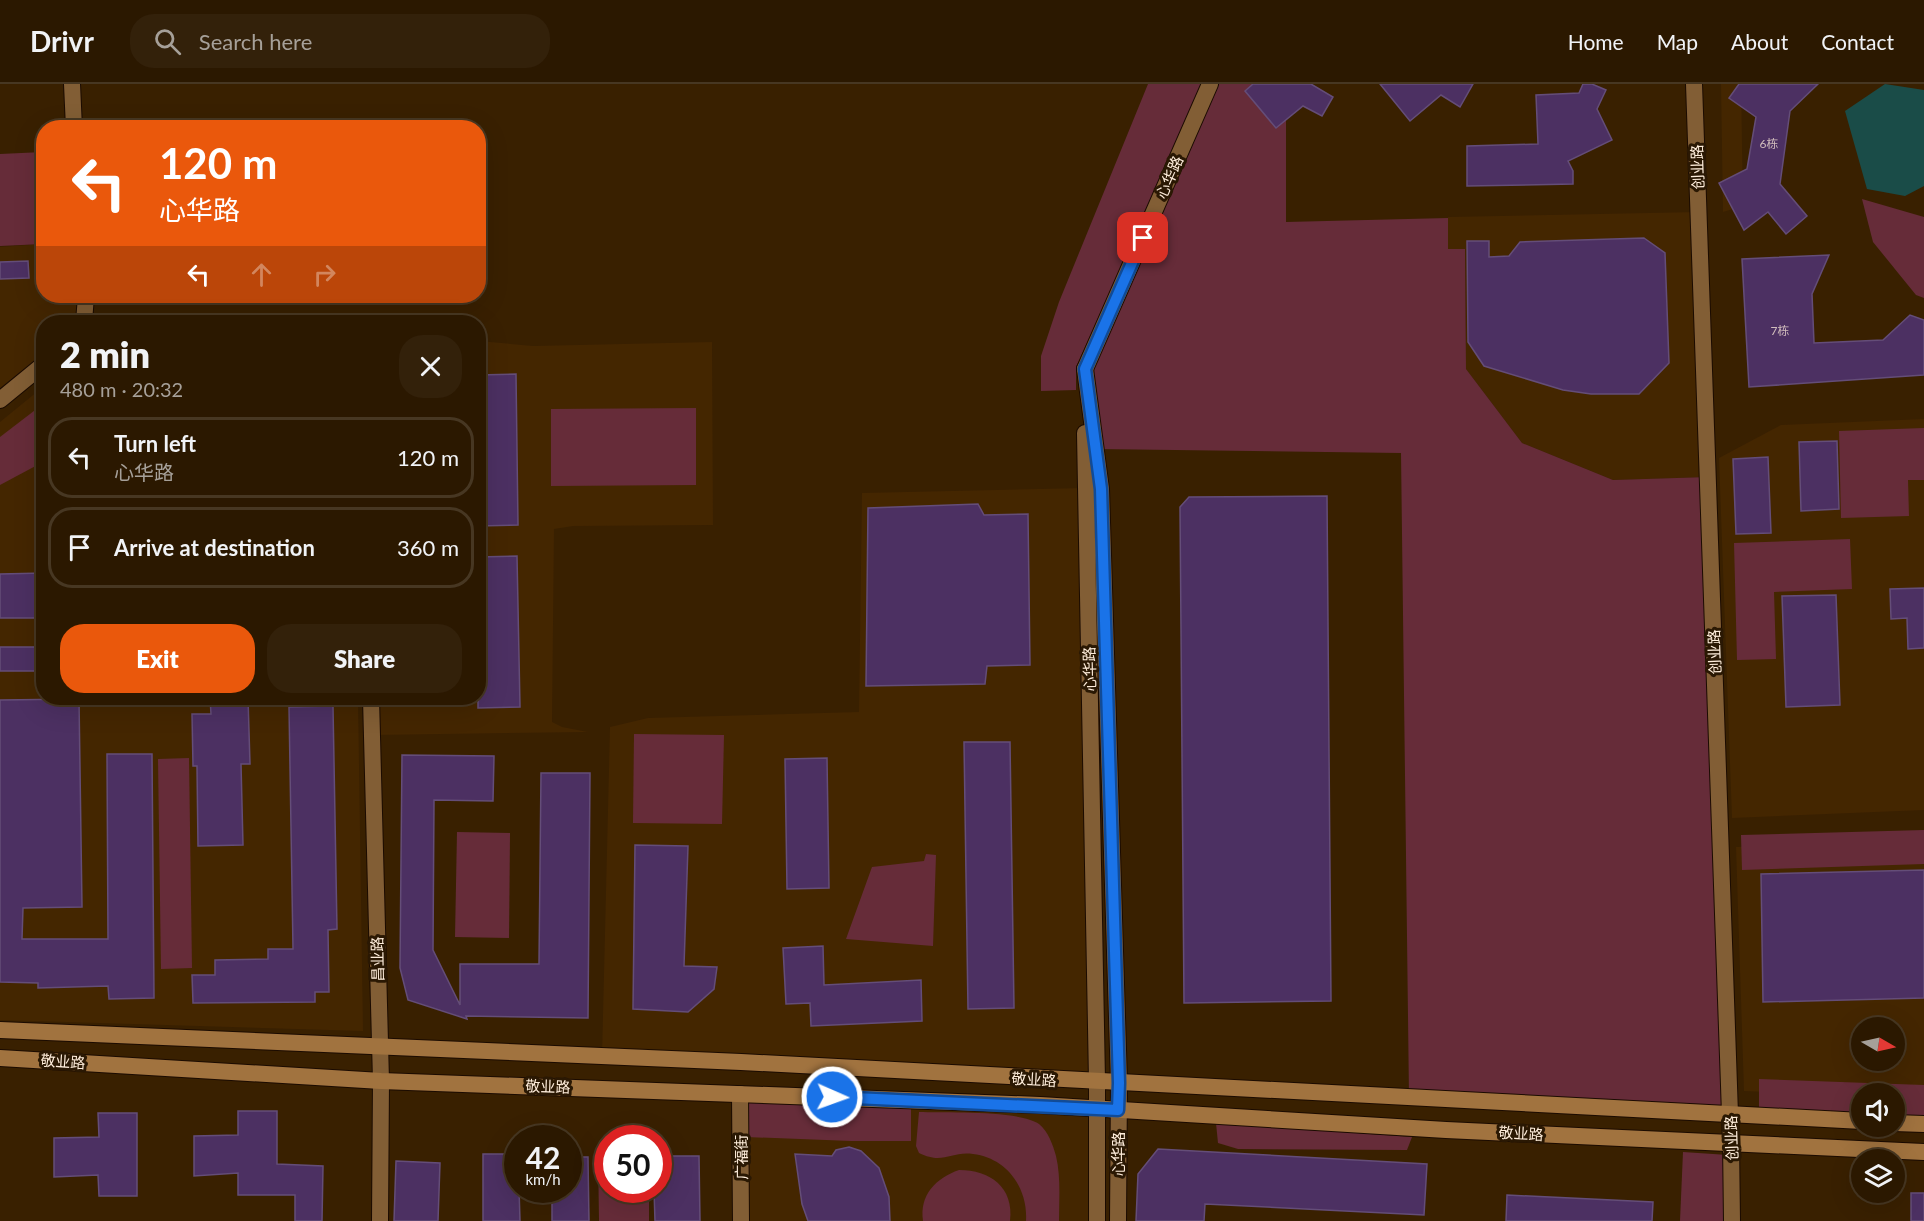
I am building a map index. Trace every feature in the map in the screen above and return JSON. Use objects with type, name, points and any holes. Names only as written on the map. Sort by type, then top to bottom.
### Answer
[{"type":"main road","name":"敬业路","points":[[0,1030],[729,1061],[1851,1120]]},
{"type":"main road","name":"敬业路","points":[[0,1058],[381,1081],[1097,1109],[1446,1130],[1924,1152]]},
{"type":"main road","points":[[1905,1123],[1924,1124]]},
{"type":"street","points":[[72,84],[74,120]]},
{"type":"street","name":"心华路","points":[[1098,1221],[1085,488],[1085,369],[1210,84]]},
{"type":"street","name":"创业路","points":[[1694,84],[1732,1221]]},
{"type":"street","name":"心华路","points":[[1085,369],[1101,489],[1119,1083],[1118,1221]]},
{"type":"street","points":[[0,400],[36,371]]},
{"type":"street","name":"昌业路","points":[[371,705],[381,1081],[380,1221]]},
{"type":"street","name":"广福街","points":[[740,1094],[741,1221]]},
{"type":"shaded area","points":[[1148,84],[1203,84],[1076,367],[1076,390],[1041,391],[1041,356],[1059,302]]},
{"type":"shaded area","points":[[1212,84],[1286,84],[1286,222],[1448,218],[1448,249],[1465,249],[1466,369],[1522,443],[1613,480],[1708,477],[1730,1114],[1409,1097],[1401,453],[1096,449],[1086,369]]},
{"type":"shaded area","points":[[1721,84],[1741,84],[1743,206],[1723,212]]},
{"type":"shaded area","points":[[36,152],[36,244],[0,246],[0,154]]},
{"type":"shaded area","points":[[1862,199],[1924,217],[1924,298],[1916,295],[1873,242]]},
{"type":"shaded area","points":[[1698,212],[1708,477],[1613,480],[1522,443],[1466,369],[1465,250],[1448,249],[1448,217]]},
{"type":"shaded area","points":[[36,244],[36,303],[77,303],[77,315],[36,315],[36,363],[0,394],[0,247]]},
{"type":"shaded area","points":[[486,342],[533,346],[712,342],[713,525],[573,526],[554,529],[552,722],[562,727],[588,732],[372,735],[371,705],[486,705]]},
{"type":"shaded area","points":[[36,393],[36,705],[358,705],[363,1031],[0,1020],[0,422]]},
{"type":"shaded area","points":[[696,408],[696,485],[551,486],[551,409]]},
{"type":"shaded area","points":[[36,409],[36,466],[0,485],[0,437]]},
{"type":"shaded area","points":[[1924,419],[1924,810],[1732,818],[1719,458],[1781,425]]},
{"type":"shaded area","points":[[1924,428],[1924,480],[1908,480],[1909,516],[1841,518],[1839,431]]},
{"type":"shaded area","points":[[1085,488],[1096,1081],[602,1056],[610,727],[648,718],[859,712],[862,493]]},
{"type":"shaded area","points":[[1850,539],[1852,589],[1774,592],[1776,659],[1737,660],[1734,543]]},
{"type":"shaded area","points":[[634,734],[724,735],[722,824],[633,823]]},
{"type":"shaded area","points":[[189,758],[192,968],[161,969],[158,759]]},
{"type":"shaded area","points":[[1924,830],[1924,864],[1742,870],[1741,835]]},
{"type":"shaded area","points":[[457,832],[510,833],[509,938],[455,937]]},
{"type":"shaded area","points":[[1924,843],[1924,1099],[1905,1096],[1905,1083],[1851,1083],[1851,1096],[1744,1091],[1736,847]]},
{"type":"shaded area","points":[[926,854],[936,855],[933,946],[846,939],[872,867],[924,861]]},
{"type":"shaded area","points":[[1759,1079],[1869,1083],[1851,1083],[1851,1113],[1759,1108]]},
{"type":"shaded area","points":[[1905,1084],[1924,1085],[1924,1117],[1905,1116]]},
{"type":"shaded area","points":[[741,1094],[1096,1109],[1096,1221],[741,1221]]},
{"type":"shaded area","points":[[748,1100],[911,1107],[911,1141],[746,1137]]},
{"type":"shaded area","points":[[919,1112],[1000,1114],[1016,1116],[1039,1124],[1048,1134],[1058,1164],[1059,1221],[1026,1221],[1026,1209],[1019,1186],[1005,1168],[996,1162],[973,1154],[934,1158],[919,1153],[916,1146]]},
{"type":"shaded area","points":[[1216,1123],[1412,1137],[1407,1150],[1238,1149],[1218,1143]]},
{"type":"shaded area","points":[[1683,1152],[1728,1155],[1726,1221],[1680,1221]]},
{"type":"shaded area","points":[[959,1170],[981,1173],[998,1183],[1008,1199],[1010,1221],[923,1221],[924,1203],[931,1189],[943,1178]]},
{"type":"shaded area","points":[[599,1203],[649,1203],[649,1221],[599,1221]]},
{"type":"water","points":[[1885,84],[1924,90],[1924,186],[1905,196],[1867,189],[1845,111]]},
{"type":"building","points":[[1253,84],[1311,84],[1333,97],[1322,116],[1303,106],[1276,128],[1245,91]]},
{"type":"building","points":[[1380,84],[1473,84],[1460,107],[1441,95],[1410,121]]},
{"type":"building","points":[[1583,84],[1592,84],[1606,90],[1597,109],[1612,140],[1568,161],[1573,171],[1573,184],[1467,186],[1467,146],[1538,144],[1536,95],[1579,93]]},
{"type":"building","points":[[1739,84],[1818,84],[1790,111],[1780,184],[1807,216],[1786,234],[1768,212],[1744,230],[1719,183],[1747,169],[1756,117],[1729,98]]},
{"type":"building","points":[[1644,238],[1665,253],[1669,363],[1639,394],[1591,394],[1563,390],[1484,366],[1468,342],[1467,241],[1489,241],[1489,257],[1509,256],[1520,242]]},
{"type":"building","points":[[1829,255],[1812,294],[1814,343],[1883,340],[1910,315],[1924,320],[1924,375],[1749,387],[1742,259]]},
{"type":"building","points":[[28,261],[29,278],[0,279],[0,262]]},
{"type":"building","points":[[516,374],[518,525],[486,526],[486,375]]},
{"type":"building","points":[[1837,441],[1839,509],[1801,511],[1799,442]]},
{"type":"building","points":[[1768,457],[1771,533],[1736,534],[1733,459]]},
{"type":"building","points":[[1327,496],[1331,1001],[1184,1003],[1180,507],[1189,497]]},
{"type":"building","points":[[978,504],[984,515],[1028,514],[1030,665],[987,666],[985,684],[866,686],[868,508]]},
{"type":"building","points":[[517,556],[520,707],[478,708],[478,705],[486,705],[486,557]]},
{"type":"building","points":[[36,573],[36,618],[0,618],[0,574]]},
{"type":"building","points":[[1924,588],[1924,648],[1908,649],[1907,618],[1891,619],[1890,589]]},
{"type":"building","points":[[1836,595],[1840,705],[1786,707],[1782,596]]},
{"type":"building","points":[[0,647],[36,647],[36,671],[0,671]]},
{"type":"building","points":[[0,700],[36,700],[36,705],[79,705],[82,907],[23,908],[22,939],[108,939],[107,754],[152,754],[154,998],[109,999],[108,986],[38,988],[38,983],[0,982]]},
{"type":"building","points":[[210,705],[248,705],[250,764],[241,764],[243,845],[198,846],[197,766],[193,766],[192,714],[211,714]]},
{"type":"building","points":[[333,706],[337,929],[328,930],[329,992],[315,992],[315,1002],[193,1003],[192,975],[215,975],[215,960],[268,959],[268,949],[293,949],[289,707]]},
{"type":"building","points":[[964,742],[1010,742],[1014,1008],[968,1009]]},
{"type":"building","points":[[402,755],[494,756],[493,801],[434,800],[433,950],[460,1005],[460,964],[539,964],[541,773],[590,773],[588,1018],[466,1016],[467,1019],[408,1000],[400,968]]},
{"type":"building","points":[[827,758],[829,888],[787,889],[785,759]]},
{"type":"building","points":[[635,845],[688,846],[684,966],[717,967],[714,989],[688,1012],[633,1009]]},
{"type":"building","points":[[1924,870],[1924,998],[1763,1002],[1761,874]]},
{"type":"building","points":[[823,946],[824,985],[921,980],[922,1021],[811,1026],[810,1003],[786,1004],[783,948]]},
{"type":"building","points":[[238,1111],[277,1111],[277,1164],[323,1166],[322,1221],[295,1221],[295,1195],[238,1195],[238,1173],[194,1176],[194,1136],[238,1135]]},
{"type":"building","points":[[98,1113],[137,1113],[137,1196],[99,1196],[98,1175],[54,1177],[54,1138],[99,1137]]},
{"type":"building","points":[[849,1147],[861,1151],[879,1168],[889,1197],[890,1221],[808,1221],[802,1204],[795,1154],[832,1156],[836,1150]]},
{"type":"building","points":[[1158,1149],[1427,1164],[1424,1215],[1205,1204],[1204,1221],[1136,1221],[1138,1174]]},
{"type":"building","points":[[483,1154],[504,1154],[504,1203],[519,1203],[520,1221],[483,1221]]},
{"type":"building","points":[[672,1156],[699,1156],[700,1221],[655,1221],[654,1203],[672,1203]]},
{"type":"building","points":[[582,1157],[588,1157],[589,1221],[552,1221],[552,1203],[582,1203]]},
{"type":"building","points":[[396,1161],[440,1163],[438,1221],[394,1221]]},
{"type":"building","points":[[1911,1193],[1924,1193],[1924,1221],[1911,1221]]},
{"type":"building","points":[[1507,1195],[1653,1202],[1652,1221],[1506,1221]]},
{"type":"route","points":[[832,1097],[1118,1110],[1101,489],[1085,369],[1143,238]]}]
